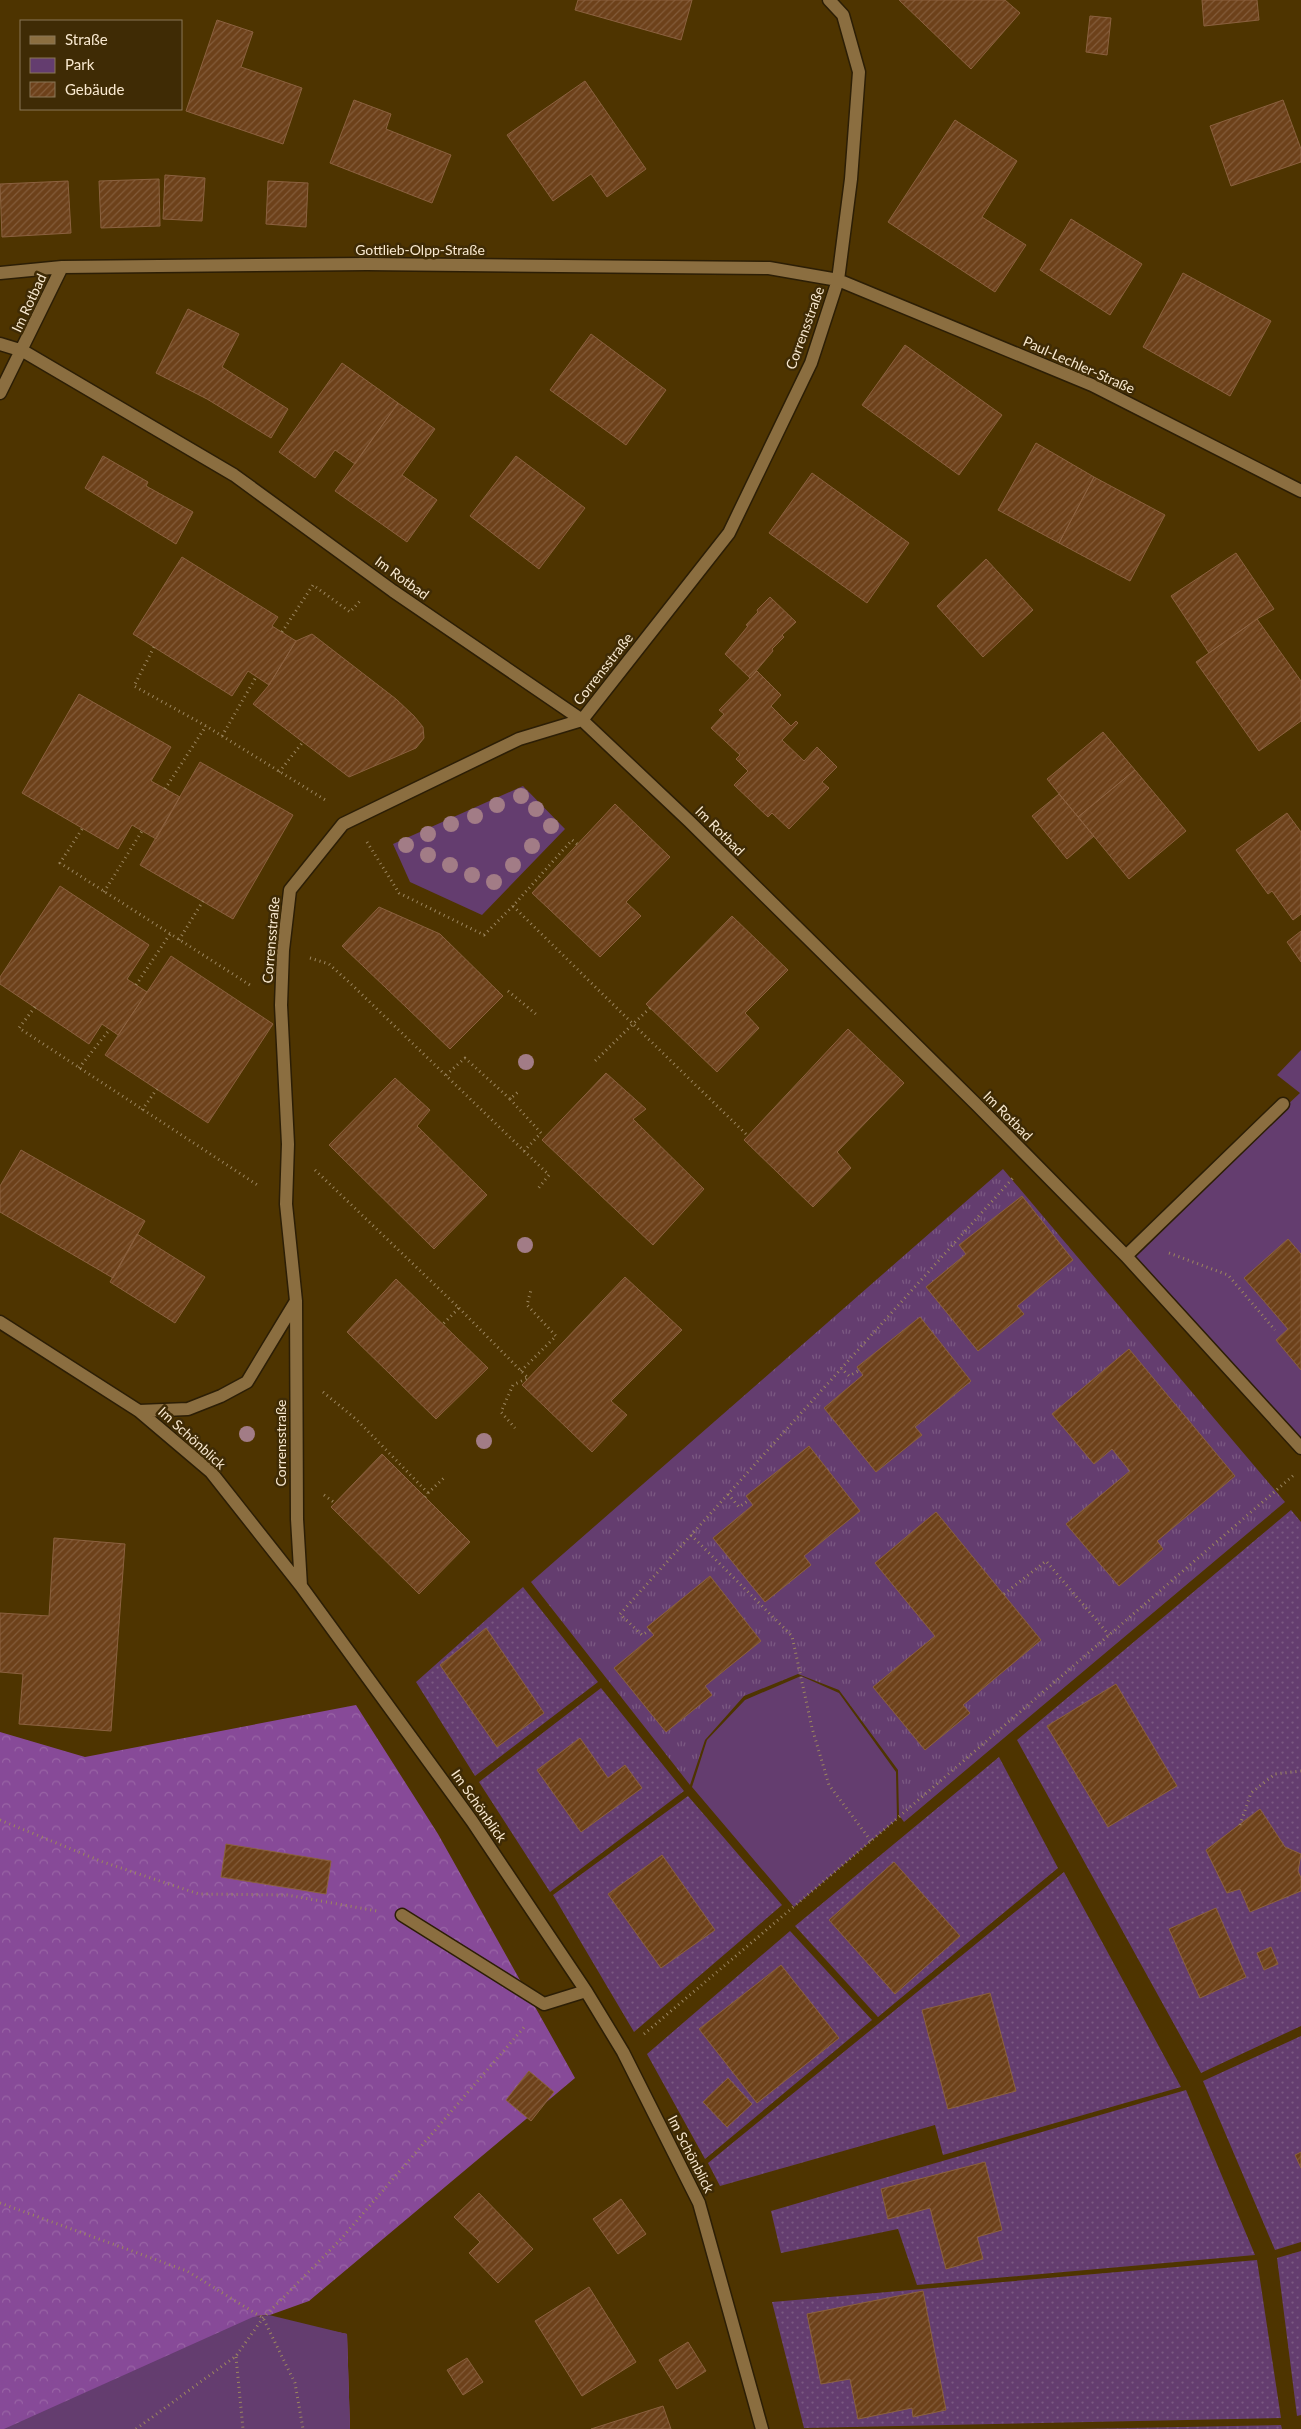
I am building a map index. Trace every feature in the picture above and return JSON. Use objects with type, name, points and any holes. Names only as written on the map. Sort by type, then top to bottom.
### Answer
[{"type":"street","name":"Corrensstraße","points":[[301,1586],[297,1519],[296,1301],[286,1204],[288,1144],[281,1005],[283,950],[290,890],[343,824],[519,739],[582,720],[729,533],[811,363],[838,280],[851,179],[859,72],[843,15],[829,0]]},
{"type":"street","name":"Gottlieb-Olpp-Straße","points":[[0,274],[62,267],[377,264],[769,268],[838,280]]},
{"type":"street","name":"Im Rotbad","points":[[23,351],[62,267]]},
{"type":"street","name":"Paul-Lechler-Straße","points":[[838,280],[1092,384],[1301,491]]},
{"type":"street","name":"Im Rotbad","points":[[0,344],[23,351],[234,475],[393,591],[582,720],[689,821],[1126,1256],[1301,1448]]},
{"type":"street","points":[[0,393],[23,351]]},
{"type":"street","points":[[1126,1256],[1283,1104]]},
{"type":"street","points":[[139,1411],[188,1409],[221,1396],[247,1382],[296,1301]]},
{"type":"street","name":"Im Schönblick","points":[[0,1322],[139,1411],[212,1472],[301,1586],[472,1821],[586,1991],[623,2052],[699,2203],[762,2429]]},
{"type":"street","points":[[402,1915],[544,2004],[586,1991]]},
{"type":"path","points":[[282,632],[314,585],[350,612]]},
{"type":"path","points":[[154,647],[134,686],[206,726],[355,818]]},
{"type":"path","points":[[222,736],[256,677]]},
{"type":"path","points":[[165,789],[206,726]]},
{"type":"path","points":[[279,772],[304,742]]},
{"type":"path","points":[[369,812],[366,840],[399,893],[484,935],[513,906],[572,840],[577,844]]},
{"type":"path","points":[[82,829],[60,863],[281,1005]]},
{"type":"path","points":[[104,892],[142,831]]},
{"type":"path","points":[[179,940],[202,901]]},
{"type":"path","points":[[513,906],[747,1135]]},
{"type":"path","points":[[136,985],[170,934]]},
{"type":"path","points":[[283,950],[329,964],[549,1175],[536,1190]]},
{"type":"path","points":[[508,991],[537,1016]]},
{"type":"path","points":[[35,1007],[19,1028],[286,1204]]},
{"type":"path","points":[[593,1062],[650,1008]]},
{"type":"path","points":[[79,1068],[110,1029]]},
{"type":"path","points":[[446,1075],[465,1058],[510,1099],[541,1133],[524,1150]]},
{"type":"path","points":[[142,1110],[157,1089]]},
{"type":"path","points":[[510,1099],[519,1091]]},
{"type":"path","points":[[288,1144],[459,1308],[528,1378],[513,1385],[501,1412],[515,1428]]},
{"type":"path","points":[[650,1630],[642,1635],[620,1614],[1030,1159]]},
{"type":"path","points":[[1141,1241],[1228,1276],[1275,1330]]},
{"type":"path","points":[[521,1371],[556,1336],[527,1304],[531,1290]]},
{"type":"path","points":[[443,1324],[459,1308]]},
{"type":"path","points":[[842,1368],[849,1376],[860,1370]]},
{"type":"path","points":[[296,1369],[357,1420],[428,1493]]},
{"type":"path","points":[[623,2052],[871,1841],[1301,1468]]},
{"type":"path","points":[[425,1497],[446,1476]]},
{"type":"path","points":[[728,1494],[739,1507],[749,1500]]},
{"type":"path","points":[[691,1535],[792,1636],[812,1728],[829,1784],[871,1841]]},
{"type":"path","points":[[1004,1594],[1046,1561],[1109,1635]]},
{"type":"path","points":[[1240,1825],[1252,1794],[1275,1774],[1301,1771]]},
{"type":"path","points":[[0,1820],[103,1862],[199,1894],[287,1895],[402,1915]]},
{"type":"path","points":[[136,2429],[236,2356],[263,2318],[340,2239],[544,2004]]},
{"type":"path","points":[[0,2203],[186,2271],[263,2318],[295,2383],[303,2429]]},
{"type":"path","points":[[236,2356],[243,2429]]},
{"type":"green space","points":[[523,786],[565,829],[482,915],[410,882],[393,844]]},
{"type":"green space","points":[[1301,1050],[1301,1452],[1126,1256],[1300,1093],[1277,1075]]},
{"type":"green space","points":[[1003,1169],[1285,1502],[904,1822],[899,1815],[898,1770],[839,1690],[798,1674],[744,1696],[705,1740],[690,1785],[531,1582]]},
{"type":"green space","points":[[1291,1510],[1301,1522],[1301,2026],[1201,2073],[1017,1740]]},
{"type":"green space","points":[[523,1587],[598,1682],[475,1776],[416,1682]]},
{"type":"green space","points":[[801,1676],[839,1693],[896,1772],[897,1819],[794,1907],[692,1787],[707,1740],[745,1700]]},
{"type":"green space","points":[[601,1688],[684,1791],[550,1892],[479,1782]]},
{"type":"green space","points":[[356,1705],[438,1834],[575,2078],[309,2301],[270,2315],[255,2316],[347,2334],[350,2429],[0,2429],[0,1732],[85,1757]]},
{"type":"green space","points":[[999,1757],[1058,1868],[878,2017],[795,1926]]},
{"type":"green space","points":[[688,1796],[782,1905],[634,2032],[553,1895]]},
{"type":"green space","points":[[1064,1872],[1181,2087],[943,2155],[935,2125],[720,2186],[708,2163]]},
{"type":"green space","points":[[790,1931],[872,2020],[705,2159],[647,2054]]},
{"type":"green space","points":[[1301,2036],[1301,2242],[1275,2250],[1203,2081]]},
{"type":"green space","points":[[1186,2090],[1255,2255],[917,2285],[898,2229],[781,2253],[771,2211]]},
{"type":"green space","points":[[1301,2251],[1301,2415],[1297,2416],[1277,2258]]},
{"type":"green space","points":[[1257,2260],[1281,2418],[804,2428],[772,2302]]},
{"type":"green space","points":[[269,2315],[347,2334],[350,2429],[4,2429],[253,2317]]},
{"type":"green space","points":[[1281,2425],[1282,2429],[1079,2429]]},
{"type":"building","points":[[578,0],[692,0],[681,40],[575,10]]},
{"type":"building","points":[[899,0],[1005,0],[1020,13],[971,69]]},
{"type":"building","points":[[1202,0],[1257,0],[1259,20],[1204,26]]},
{"type":"building","points":[[1090,16],[1111,18],[1107,55],[1086,52]]},
{"type":"building","points":[[217,20],[253,32],[241,67],[302,88],[283,144],[186,111]]},
{"type":"building","points":[[585,81],[646,169],[607,197],[591,174],[553,201],[507,135]]},
{"type":"building","points":[[354,100],[391,114],[386,129],[451,155],[432,203],[330,163]]},
{"type":"building","points":[[1283,100],[1301,149],[1301,162],[1231,186],[1210,126]]},
{"type":"building","points":[[955,120],[1017,161],[982,217],[1026,245],[995,292],[888,222]]},
{"type":"building","points":[[165,175],[205,178],[202,221],[163,219]]},
{"type":"building","points":[[159,179],[160,226],[101,228],[99,181]]},
{"type":"building","points":[[68,181],[71,233],[2,237],[0,184]]},
{"type":"building","points":[[268,181],[308,183],[306,227],[266,224]]},
{"type":"building","points":[[1071,219],[1142,264],[1110,315],[1040,270]]},
{"type":"building","points":[[1183,273],[1271,321],[1230,396],[1143,347]]},
{"type":"building","points":[[188,309],[239,334],[222,367],[288,409],[271,438],[207,399],[156,373]]},
{"type":"building","points":[[591,334],[666,390],[626,445],[550,390]]},
{"type":"building","points":[[905,345],[1002,415],[959,475],[862,405]]},
{"type":"building","points":[[342,363],[398,403],[355,464],[335,450],[315,478],[279,452]]},
{"type":"building","points":[[398,403],[435,429],[402,475],[437,500],[407,542],[335,491]]},
{"type":"building","points":[[1036,443],[1094,477],[1059,543],[998,510]]},
{"type":"building","points":[[103,456],[148,482],[146,486],[193,512],[176,544],[85,488]]},
{"type":"building","points":[[516,456],[585,508],[539,569],[470,516]]},
{"type":"building","points":[[812,473],[909,543],[867,603],[769,533]]},
{"type":"building","points":[[1094,477],[1165,515],[1130,581],[1059,543]]},
{"type":"building","points":[[1236,553],[1274,609],[1209,653],[1171,596]]},
{"type":"building","points":[[182,557],[278,617],[272,626],[296,641],[269,685],[248,671],[232,696],[133,634]]},
{"type":"building","points":[[986,559],[1033,610],[983,657],[937,606]]},
{"type":"building","points":[[770,597],[796,622],[782,635],[784,637],[772,649],[773,651],[750,678],[725,654],[748,626],[746,625],[758,612],[757,610]]},
{"type":"building","points":[[1257,619],[1301,681],[1301,721],[1259,751],[1196,662]]},
{"type":"building","points":[[312,634],[396,699],[414,716],[423,727],[424,738],[416,748],[349,777],[253,704],[269,685],[296,641]]},
{"type":"building","points":[[757,671],[781,695],[771,706],[791,726],[796,721],[798,723],[782,740],[804,761],[817,747],[837,767],[822,782],[829,788],[789,829],[772,813],[768,817],[734,785],[748,771],[736,759],[740,755],[711,728],[724,714],[719,710]]},
{"type":"building","points":[[79,694],[171,747],[151,781],[180,797],[156,839],[132,825],[118,849],[22,793]]},
{"type":"building","points":[[1103,732],[1135,770],[1078,817],[1047,779]]},
{"type":"building","points":[[200,762],[293,815],[233,919],[140,865]]},
{"type":"building","points":[[1135,770],[1186,831],[1129,879],[1078,817]]},
{"type":"building","points":[[1059,794],[1094,836],[1067,859],[1032,816]]},
{"type":"building","points":[[615,804],[670,857],[626,902],[641,916],[600,957],[532,893]]},
{"type":"building","points":[[1287,813],[1301,832],[1301,914],[1293,920],[1272,891],[1268,894],[1236,850]]},
{"type":"building","points":[[60,886],[149,945],[127,979],[147,992],[118,1035],[102,1024],[89,1044],[0,984],[0,977]]},
{"type":"building","points":[[379,907],[440,934],[503,996],[450,1049],[342,946]]},
{"type":"building","points":[[732,916],[788,970],[745,1013],[759,1028],[717,1072],[646,1004]]},
{"type":"building","points":[[1301,931],[1301,962],[1287,942]]},
{"type":"building","points":[[171,956],[273,1024],[208,1123],[105,1055]]},
{"type":"building","points":[[848,1029],[904,1083],[837,1152],[851,1168],[813,1207],[744,1140]]},
{"type":"building","points":[[606,1073],[646,1109],[633,1119],[704,1189],[653,1245],[542,1140]]},
{"type":"building","points":[[395,1078],[430,1110],[417,1126],[487,1195],[434,1249],[329,1145]]},
{"type":"building","points":[[21,1150],[145,1221],[113,1278],[0,1212],[0,1186]]},
{"type":"building","points":[[1022,1196],[1073,1260],[1017,1306],[1024,1314],[978,1351],[926,1287],[966,1254],[959,1245]]},
{"type":"building","points":[[137,1234],[205,1277],[175,1323],[110,1282]]},
{"type":"building","points":[[1288,1239],[1301,1254],[1301,1370],[1276,1340],[1288,1329],[1244,1278]]},
{"type":"building","points":[[625,1277],[682,1330],[611,1401],[627,1415],[592,1452],[522,1385]]},
{"type":"building","points":[[396,1279],[488,1368],[436,1419],[347,1332]]},
{"type":"building","points":[[920,1317],[971,1381],[915,1427],[922,1435],[876,1472],[824,1408],[863,1375],[857,1367]]},
{"type":"building","points":[[1129,1349],[1235,1476],[1157,1541],[1163,1549],[1119,1586],[1066,1524],[1130,1471],[1112,1449],[1094,1464],[1052,1414]]},
{"type":"building","points":[[809,1446],[860,1511],[804,1556],[811,1565],[765,1602],[713,1538],[753,1505],[746,1496]]},
{"type":"building","points":[[382,1454],[470,1542],[419,1594],[331,1507]]},
{"type":"building","points":[[936,1512],[1041,1640],[963,1705],[970,1713],[925,1750],[873,1687],[935,1636],[875,1563]]},
{"type":"building","points":[[54,1538],[125,1544],[111,1731],[19,1724],[23,1674],[0,1672],[0,1613],[49,1616]]},
{"type":"building","points":[[710,1576],[761,1641],[705,1686],[712,1695],[666,1732],[614,1668],[654,1635],[647,1627]]},
{"type":"building","points":[[486,1628],[544,1713],[497,1747],[440,1665]]},
{"type":"building","points":[[1116,1684],[1177,1786],[1108,1827],[1047,1726]]},
{"type":"building","points":[[580,1738],[608,1778],[625,1765],[642,1788],[581,1832],[537,1770]]},
{"type":"building","points":[[1260,1809],[1285,1847],[1301,1854],[1298,1871],[1301,1878],[1301,1891],[1250,1912],[1240,1889],[1227,1893],[1206,1850]]},
{"type":"building","points":[[226,1844],[331,1861],[326,1894],[221,1877]]},
{"type":"building","points":[[662,1855],[715,1930],[661,1968],[608,1894]]},
{"type":"building","points":[[894,1862],[960,1936],[895,1994],[829,1920]]},
{"type":"building","points":[[1216,1908],[1246,1977],[1200,1998],[1169,1929]]},
{"type":"building","points":[[1271,1947],[1278,1964],[1264,1970],[1257,1953]]},
{"type":"building","points":[[781,1965],[839,2038],[757,2103],[699,2029]]},
{"type":"building","points":[[990,1993],[1016,2091],[948,2109],[922,2010]]},
{"type":"building","points":[[529,2071],[554,2092],[531,2121],[506,2100]]},
{"type":"building","points":[[728,2078],[752,2104],[727,2127],[703,2102]]},
{"type":"building","points":[[1301,2152],[1301,2168],[1295,2155]]},
{"type":"building","points":[[985,2162],[1002,2230],[977,2237],[983,2259],[946,2269],[930,2208],[888,2219],[881,2189]]},
{"type":"building","points":[[479,2193],[533,2249],[498,2283],[469,2253],[480,2242],[454,2217]]},
{"type":"building","points":[[621,2199],[646,2234],[618,2254],[593,2219]]},
{"type":"building","points":[[589,2287],[636,2362],[582,2396],[535,2321]]},
{"type":"building","points":[[923,2291],[946,2410],[913,2417],[912,2408],[858,2419],[850,2379],[821,2384],[807,2314]]},
{"type":"building","points":[[688,2342],[706,2371],[677,2389],[659,2360]]},
{"type":"building","points":[[467,2358],[483,2382],[463,2395],[447,2370]]},
{"type":"building","points":[[663,2406],[671,2429],[591,2429]]}]
